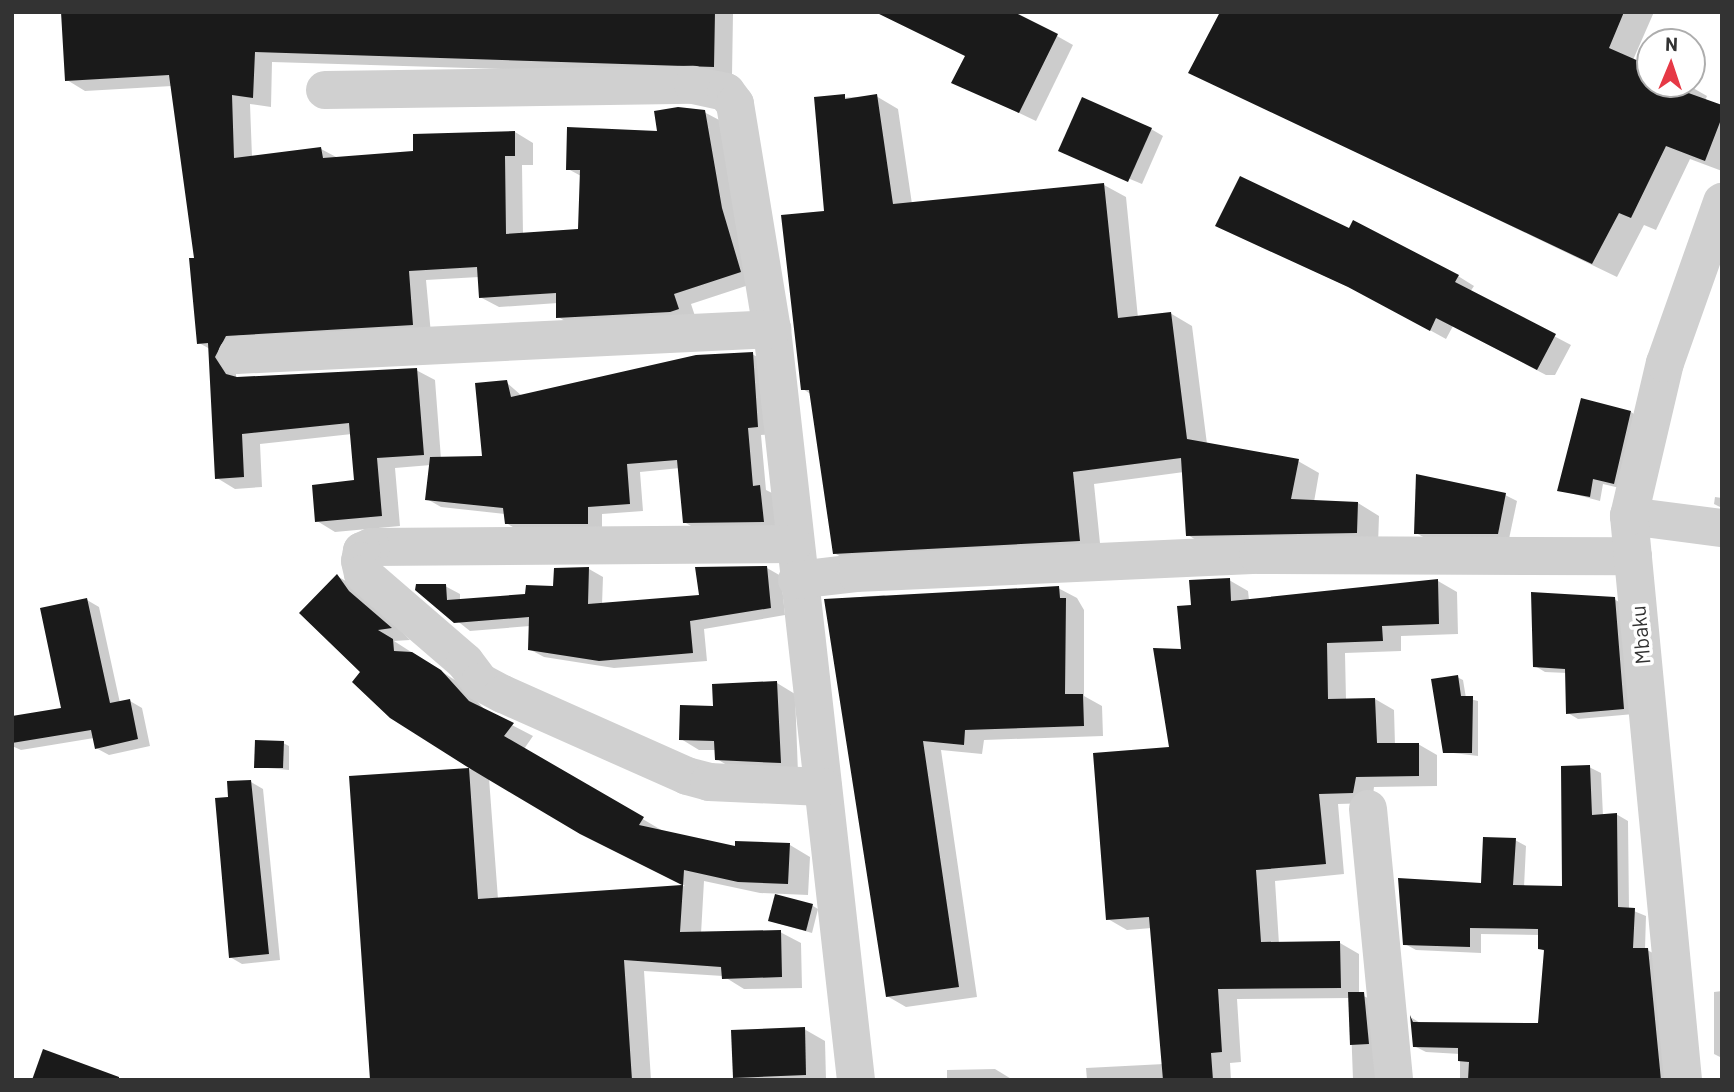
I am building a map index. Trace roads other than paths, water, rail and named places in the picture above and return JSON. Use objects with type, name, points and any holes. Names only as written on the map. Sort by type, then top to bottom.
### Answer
[{"type":"street","points":[[325,90],[693,85],[726,92],[735,104],[772,328],[795,562],[856,1080]]},
{"type":"street","name":"Mbaku","points":[[1683,1080],[1629,516],[1665,363],[1722,202]]},
{"type":"street","points":[[237,355],[772,328]]},
{"type":"street","points":[[1629,516],[1722,528]]},
{"type":"street","points":[[822,787],[709,782],[687,776],[503,694],[480,681],[465,662],[363,573],[359,561],[362,551],[371,547],[795,562],[856,573],[1258,555],[1633,556]]},
{"type":"street","points":[[1367,809],[1394,1080]]}]
